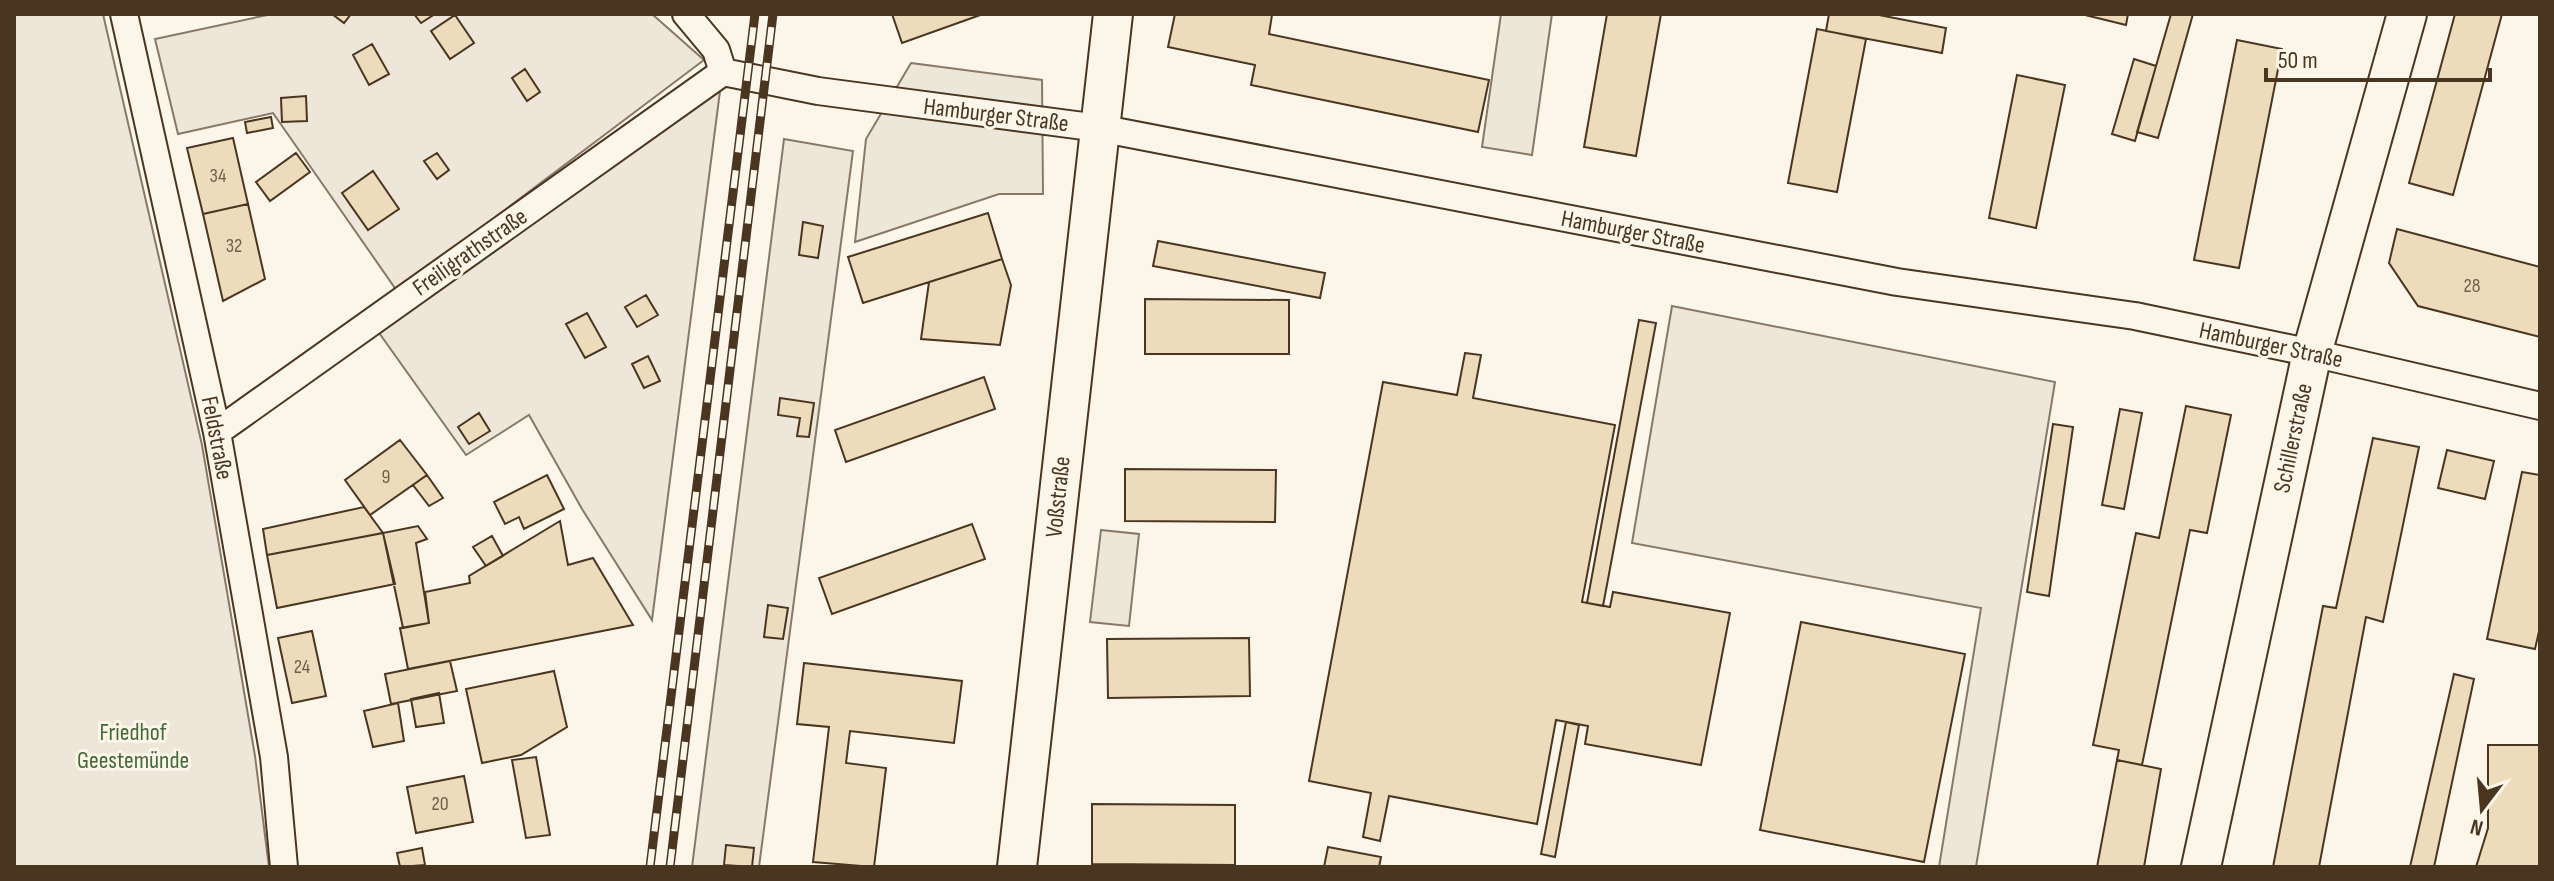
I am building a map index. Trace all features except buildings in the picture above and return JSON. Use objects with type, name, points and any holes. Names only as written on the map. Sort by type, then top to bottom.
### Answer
[{"type":"street","name":"Feldstraße","points":[[124,14],[217,432],[274,757],[284,867]]},
{"type":"street","points":[[686,14],[716,50],[713,79]]},
{"type":"street","name":"Voßstraße","points":[[1017,867],[1113,14]]},
{"type":"street","name":"Schillerstraße","points":[[2201,867],[2312,353],[2407,14]]},
{"type":"street","name":"Freiligrathstraße","points":[[217,432],[713,79]]},
{"type":"street","name":"Hamburger Straße","points":[[713,79],[1099,128],[1897,282],[2135,316],[2540,406]]},
{"type":"green space","name":"Friedhof Geestemünde","points":[[14,14],[103,14],[202,445],[255,756],[269,867],[14,867]]},
{"type":"green space","points":[[272,14],[652,14],[704,60],[397,291],[273,113],[178,134],[155,39]]},
{"type":"green space","points":[[720,91],[652,620],[582,509],[529,415],[466,455],[377,330]]},
{"type":"green space","points":[[784,139],[853,151],[759,867],[692,867]]},
{"type":"green space","points":[[1672,306],[2055,382],[1976,867],[1939,867],[1981,608],[1632,543]]},
{"type":"shaded area","points":[[1501,14],[1552,14],[1532,155],[1482,147]]},
{"type":"shaded area","points":[[911,63],[1042,80],[1043,194],[999,194],[855,242],[866,139]]},
{"type":"shaded area","points":[[1101,530],[1139,534],[1129,626],[1090,622]]},
{"type":"railway","points":[[650,867],[755,14]]},
{"type":"railway","points":[[670,867],[773,14]]}]
